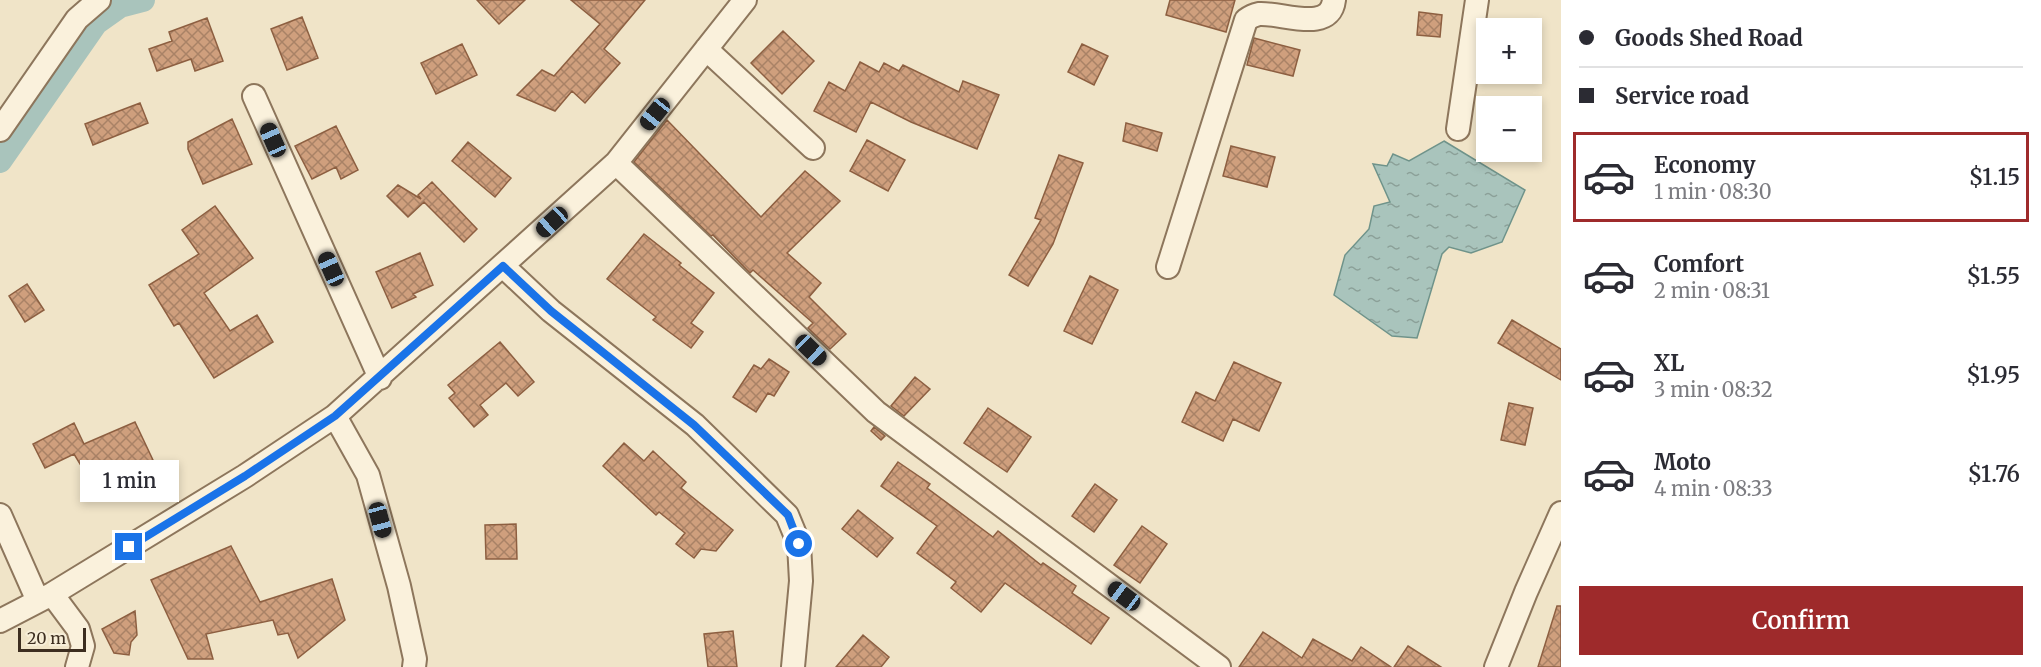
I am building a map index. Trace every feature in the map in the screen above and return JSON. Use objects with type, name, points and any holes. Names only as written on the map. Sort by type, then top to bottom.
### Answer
[{"type":"street","points":[[0,130],[76,19],[99,0]]},
{"type":"street","points":[[0,621],[45,598],[245,476],[335,416],[380,378],[616,163],[744,0]]},
{"type":"street","points":[[1168,267],[1246,20],[1256,14],[1306,20],[1324,17],[1333,9],[1334,0]]},
{"type":"street","points":[[1458,129],[1477,0]]},
{"type":"street","points":[[706,49],[813,147]]},
{"type":"street","points":[[254,96],[380,378]]},
{"type":"street","points":[[616,163],[876,412],[1219,667]]},
{"type":"street","points":[[503,266],[551,311],[694,425],[788,515],[799,544],[801,581],[793,667]]},
{"type":"street","points":[[335,416],[368,475],[399,586],[415,659],[414,667]]},
{"type":"street","points":[[1496,667],[1561,513]]},
{"type":"street","points":[[0,515],[45,598],[78,629],[83,646],[77,667]]},
{"type":"water","points":[[1444,141],[1525,190],[1502,242],[1471,253],[1449,247],[1442,254],[1417,338],[1392,336],[1334,295],[1345,255],[1369,229],[1374,206],[1390,202],[1373,164],[1387,166],[1393,154],[1409,161]]},
{"type":"building","points":[[477,0],[525,0],[499,24]]},
{"type":"building","points":[[571,0],[645,0],[604,49],[620,63],[585,103],[572,91],[555,111],[517,95],[542,70],[554,76],[600,24]]},
{"type":"building","points":[[1170,0],[1235,0],[1226,32],[1166,15]]},
{"type":"building","points":[[1419,12],[1442,15],[1440,37],[1417,35]]},
{"type":"building","points":[[302,17],[318,58],[287,70],[271,29]]},
{"type":"building","points":[[207,18],[223,61],[195,71],[191,59],[157,71],[149,49],[172,41],[169,32]]},
{"type":"building","points":[[783,31],[814,61],[782,94],[751,63]]},
{"type":"building","points":[[1254,38],[1300,50],[1293,76],[1247,65]]},
{"type":"building","points":[[462,44],[477,75],[436,94],[421,63]]},
{"type":"building","points":[[1082,44],[1108,56],[1094,85],[1068,72]]},
{"type":"building","points":[[860,62],[879,72],[884,63],[899,71],[903,65],[959,92],[963,81],[999,95],[977,149],[911,122],[871,102],[856,132],[814,111],[829,82],[845,91]]},
{"type":"building","points":[[140,103],[148,123],[93,145],[85,124]]},
{"type":"building","points":[[232,119],[252,164],[203,184],[188,149],[188,142]]},
{"type":"building","points":[[667,120],[761,217],[805,171],[840,201],[787,253],[821,283],[809,297],[846,334],[830,349],[808,328],[813,323],[753,270],[750,273],[713,235],[711,236],[634,162]]},
{"type":"building","points":[[1126,123],[1162,133],[1157,151],[1123,141]]},
{"type":"building","points":[[336,126],[358,170],[341,179],[336,167],[312,179],[295,146]]},
{"type":"building","points":[[867,140],[905,160],[888,191],[850,171]]},
{"type":"building","points":[[468,142],[511,178],[495,197],[452,161]]},
{"type":"building","points":[[1231,146],[1275,157],[1267,187],[1223,176]]},
{"type":"building","points":[[1059,155],[1083,163],[1053,244],[1028,286],[1009,275],[1041,220],[1035,218]]},
{"type":"building","points":[[432,182],[477,229],[464,242],[424,202],[408,217],[387,196],[398,185],[421,199],[418,195]]},
{"type":"building","points":[[215,206],[253,258],[204,293],[230,331],[257,315],[273,342],[214,378],[179,323],[174,326],[149,285],[199,254],[182,230]]},
{"type":"building","points":[[644,234],[714,293],[691,323],[703,332],[691,348],[653,320],[656,317],[607,279]]},
{"type":"building","points":[[420,253],[433,285],[413,294],[416,297],[392,308],[376,272]]},
{"type":"building","points":[[1090,276],[1118,290],[1092,344],[1064,331]]},
{"type":"building","points":[[27,284],[44,310],[25,322],[9,296]]},
{"type":"building","points":[[1512,320],[1561,349],[1561,380],[1498,343]]},
{"type":"building","points":[[500,342],[534,382],[518,396],[506,383],[480,405],[488,415],[474,427],[449,398],[455,393],[448,385]]},
{"type":"building","points":[[769,359],[789,372],[774,396],[768,393],[756,412],[733,397],[754,365],[761,369]]},
{"type":"building","points":[[1234,362],[1281,383],[1259,431],[1233,419],[1223,441],[1182,422],[1196,392],[1215,401]]},
{"type":"building","points":[[915,377],[930,389],[904,416],[891,406]]},
{"type":"building","points":[[1509,403],[1533,408],[1525,445],[1501,440]]},
{"type":"building","points":[[988,408],[1031,437],[1007,472],[964,443]]},
{"type":"building","points":[[135,422],[160,475],[147,490],[119,466],[91,482],[74,454],[45,468],[33,444],[74,423],[84,444]]},
{"type":"building","points":[[874,427],[885,436],[881,440],[871,431]]},
{"type":"building","points":[[624,443],[644,461],[653,451],[686,482],[681,488],[733,530],[716,551],[701,549],[694,558],[676,544],[685,533],[659,512],[656,515],[603,466]]},
{"type":"building","points":[[898,462],[930,484],[927,488],[993,537],[998,531],[1041,565],[1043,563],[1076,586],[1072,593],[1109,618],[1091,644],[1005,583],[981,612],[951,588],[956,582],[917,553],[937,526],[881,486]]},
{"type":"building","points":[[1095,484],[1117,500],[1094,532],[1072,516]]},
{"type":"building","points":[[858,510],[893,538],[877,557],[842,529]]},
{"type":"building","points":[[516,524],[517,559],[486,559],[485,525]]},
{"type":"building","points":[[1142,526],[1167,544],[1140,583],[1114,565]]},
{"type":"building","points":[[231,546],[260,602],[332,579],[345,620],[298,658],[288,633],[278,635],[273,620],[206,634],[213,659],[188,659],[151,580]]},
{"type":"building","points":[[1557,606],[1561,606],[1561,667],[1538,667]]},
{"type":"building","points":[[135,611],[137,635],[131,642],[129,655],[114,653],[102,629]]},
{"type":"building","points":[[733,631],[737,667],[708,667],[704,634]]},
{"type":"building","points":[[1263,632],[1302,658],[1313,639],[1352,661],[1361,647],[1391,667],[1239,667]]},
{"type":"building","points":[[863,635],[889,657],[881,667],[836,667]]},
{"type":"building","points":[[1408,646],[1441,667],[1394,667]]},
{"type":"waterway","points":[[0,161],[96,23],[120,6],[143,0]]},
{"type":"route","points":[[129,547],[245,476],[335,416],[503,266],[551,311],[694,425],[788,515],[799,544]]}]
